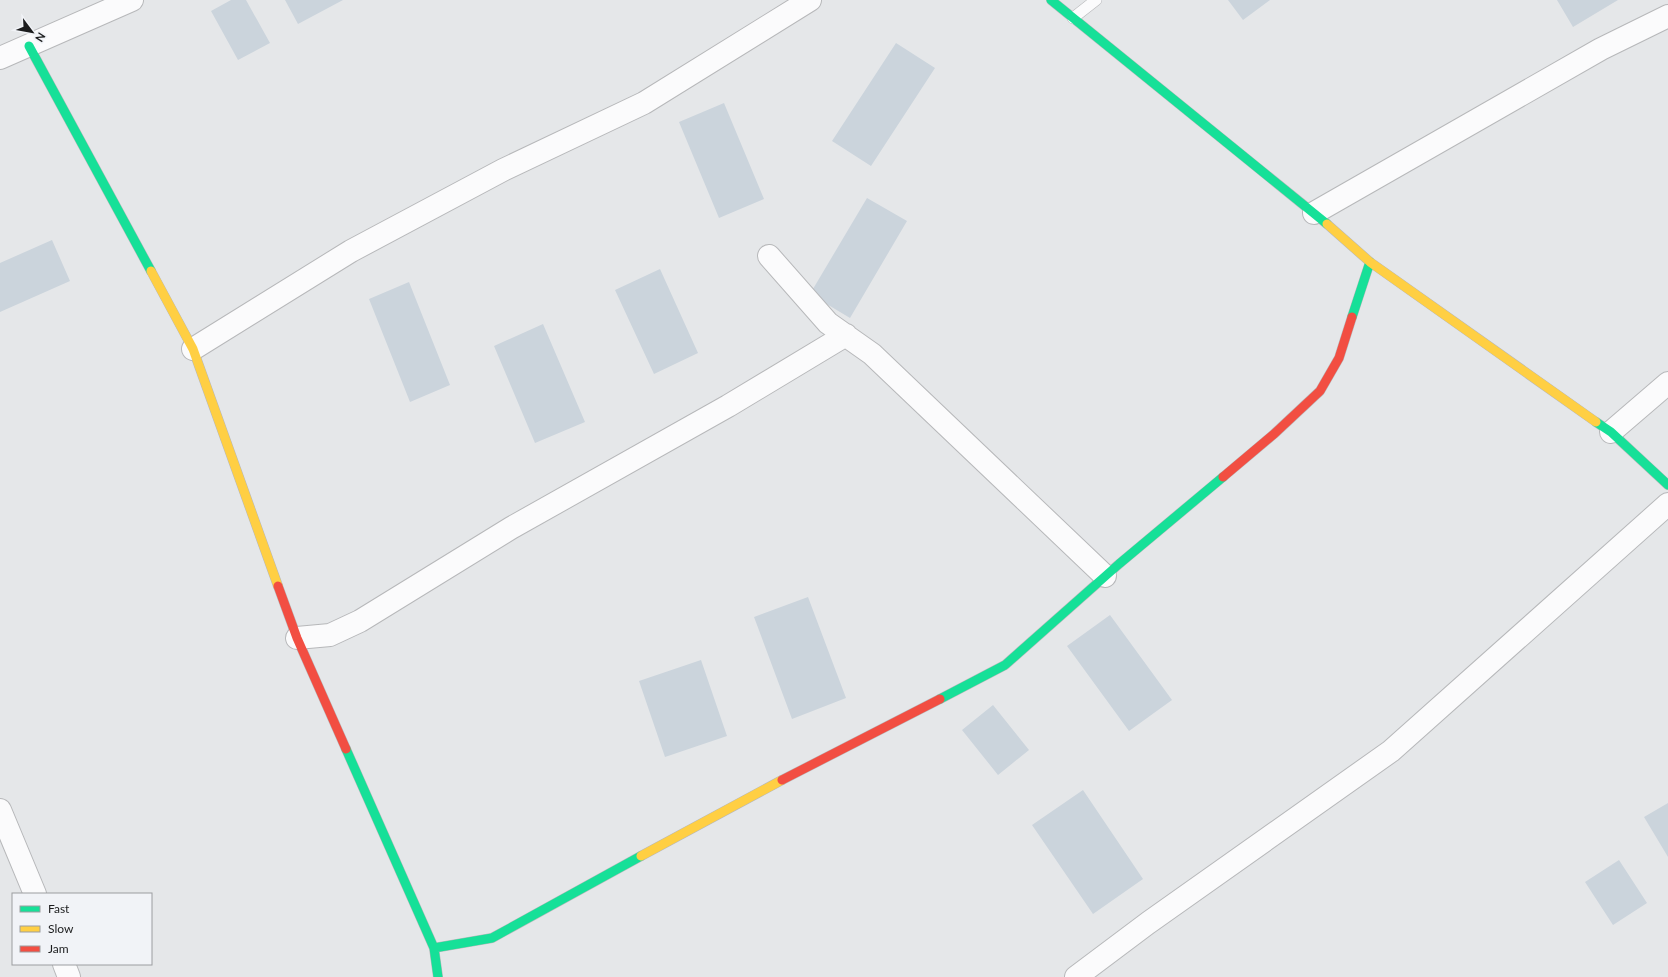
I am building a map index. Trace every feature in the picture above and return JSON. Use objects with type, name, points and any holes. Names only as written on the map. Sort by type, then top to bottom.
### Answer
[{"type":"street","points":[[0,58],[132,0]]},
{"type":"street","points":[[193,349],[351,251],[503,170],[644,104],[810,0]]},
{"type":"street","points":[[1051,0],[1314,213],[1370,262],[1611,432],[1668,486]]},
{"type":"street","points":[[1314,213],[1601,48],[1668,16]]},
{"type":"street","points":[[29,46],[193,349],[297,638],[434,948],[438,977]]},
{"type":"street","points":[[769,256],[828,323],[872,354],[1105,576]]},
{"type":"street","points":[[434,948],[492,938],[710,818],[1005,665],[1105,576],[1274,434],[1320,391],[1339,358],[1370,262]]},
{"type":"street","points":[[297,638],[330,634],[360,621],[511,528],[728,406],[846,335]]},
{"type":"street","points":[[1611,432],[1668,383]]},
{"type":"street","points":[[1076,977],[1155,918],[1391,751],[1668,504]]},
{"type":"street","points":[[0,810],[35,893]]},
{"type":"street","points":[[64,965],[69,977]]},
{"type":"lane","points":[[1073,18],[1096,0]]},
{"type":"building","points":[[231,0],[246,0],[270,43],[238,60],[211,11]]},
{"type":"building","points":[[285,0],[343,0],[298,24]]},
{"type":"building","points":[[1228,0],[1270,0],[1243,20]]},
{"type":"building","points":[[1557,0],[1618,0],[1573,27]]},
{"type":"building","points":[[896,43],[935,68],[871,166],[832,141]]},
{"type":"building","points":[[724,103],[764,199],[719,218],[679,122]]},
{"type":"building","points":[[867,198],[907,221],[850,318],[810,294]]},
{"type":"building","points":[[52,240],[70,281],[0,312],[0,263]]},
{"type":"building","points":[[660,269],[698,353],[654,374],[615,290]]},
{"type":"building","points":[[409,282],[450,385],[410,402],[369,299]]},
{"type":"building","points":[[543,324],[585,422],[535,443],[494,346]]},
{"type":"building","points":[[808,597],[846,698],[792,719],[754,617]]},
{"type":"building","points":[[1110,615],[1172,700],[1129,731],[1067,646]]},
{"type":"building","points":[[701,660],[727,736],[665,757],[639,681]]},
{"type":"building","points":[[993,705],[1029,750],[998,775],[962,730]]},
{"type":"building","points":[[1083,790],[1143,879],[1093,914],[1032,825]]},
{"type":"building","points":[[1668,803],[1668,857],[1644,817]]},
{"type":"building","points":[[1619,860],[1647,903],[1613,925],[1585,882]]},
{"type":"traffic: fast","points":[[1051,0],[1327,224]]},
{"type":"traffic: fast","points":[[29,46],[151,271]]},
{"type":"traffic: fast","points":[[1352,317],[1370,262]]},
{"type":"traffic: fast","points":[[1596,422],[1611,432],[1668,485]]},
{"type":"traffic: fast","points":[[940,699],[1005,665],[1119,564],[1223,477]]},
{"type":"traffic: fast","points":[[346,749],[434,948],[438,977]]},
{"type":"traffic: fast","points":[[434,948],[492,938],[641,856]]},
{"type":"traffic: slow","points":[[1327,224],[1370,262],[1596,422]]},
{"type":"traffic: slow","points":[[151,271],[193,349],[278,586]]},
{"type":"traffic: slow","points":[[641,856],[782,780]]},
{"type":"traffic: jam","points":[[1223,477],[1274,434],[1320,391],[1339,358],[1352,317]]},
{"type":"traffic: jam","points":[[278,586],[297,638],[346,749]]},
{"type":"traffic: jam","points":[[782,780],[940,699]]}]
